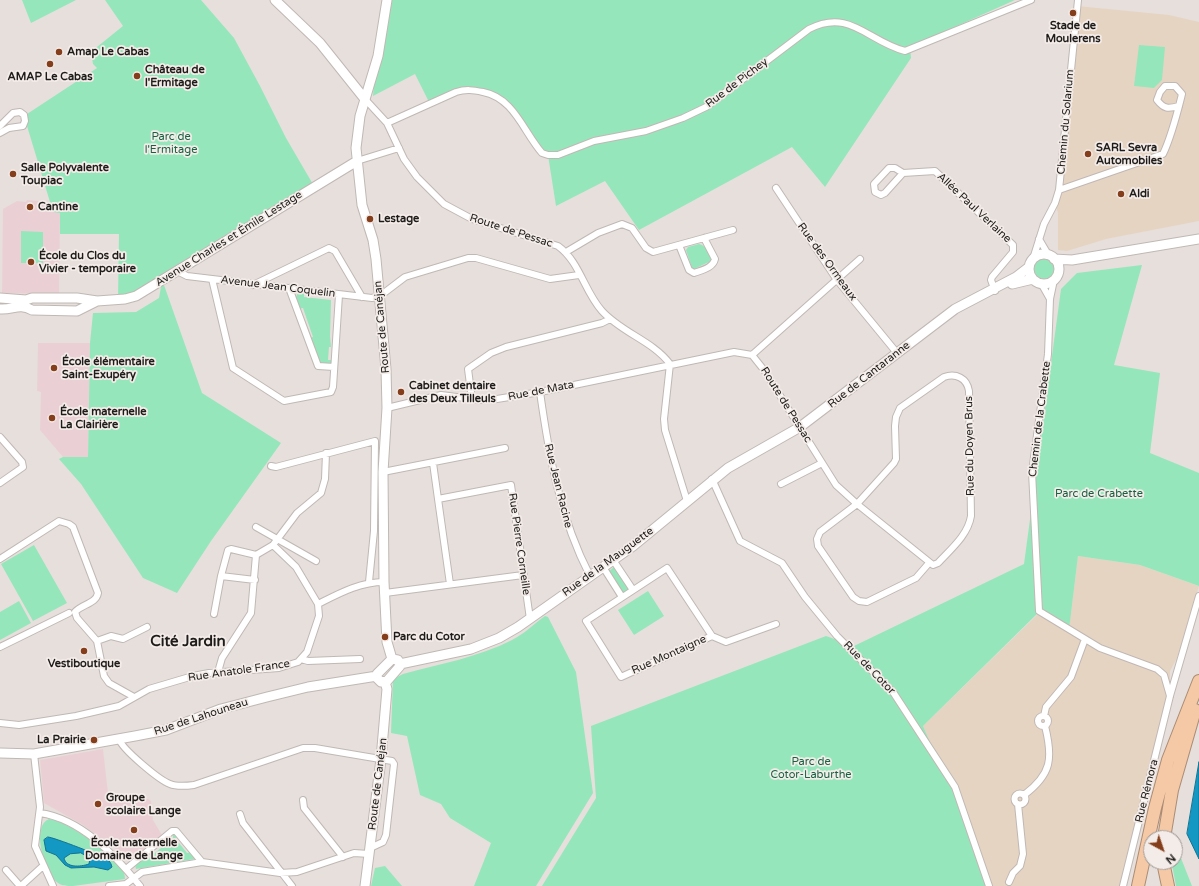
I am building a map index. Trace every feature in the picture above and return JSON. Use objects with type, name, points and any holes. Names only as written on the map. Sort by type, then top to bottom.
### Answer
[{"type":"highway","points":[[1138,886],[1166,766],[1199,681]]},
{"type":"highway","points":[[1166,830],[1180,758],[1199,699]]},
{"type":"highway","points":[[1165,870],[1168,886]]},
{"type":"street","name":"Route de Pessac","points":[[275,0],[320,43],[364,98],[387,123],[404,159],[417,177],[439,201],[449,208],[472,219],[549,242],[566,252],[574,262],[579,275],[591,296],[610,319],[663,354],[670,364]]},
{"type":"street","name":"Route de Canéjan","points":[[387,0],[378,56],[364,98],[359,123],[357,160],[362,205],[373,240],[380,296],[387,408],[382,472],[384,582],[387,642],[392,660]]},
{"type":"street","name":"Rue de Pichey","points":[[387,123],[456,92],[466,89],[474,90],[492,94],[504,100],[542,153],[548,155],[558,154],[594,141],[664,125],[706,107],[809,29],[822,23],[833,21],[848,24],[892,47],[905,51],[1032,0]]},
{"type":"street","name":"Chemin du Solarium","points":[[1034,259],[1044,224],[1055,203],[1059,190],[1078,0]]},
{"type":"street","points":[[1059,190],[1164,154],[1179,106]]},
{"type":"street","points":[[0,126],[13,113],[20,112],[24,116],[25,121],[23,126],[9,128],[0,133]]},
{"type":"street","points":[[357,160],[399,148]]},
{"type":"street","name":"Avenue Charles et Émile Lestage","points":[[0,309],[26,307],[32,310],[77,311],[85,304],[97,301],[125,300],[136,296],[357,160]]},
{"type":"street","name":"Allée Paul Verlaine","points":[[903,173],[881,195],[875,192],[874,184],[889,168],[894,168],[903,173],[938,172],[1013,245],[1013,252],[992,277],[991,280],[995,289]]},
{"type":"street","name":"Rue des Ormeaux","points":[[776,188],[837,280],[897,353]]},
{"type":"street","points":[[566,252],[598,233],[622,224],[632,228],[649,251],[653,252],[733,230]]},
{"type":"street","points":[[679,245],[689,270],[694,273],[713,265],[715,261],[704,238]]},
{"type":"street","points":[[1039,239],[1058,265],[1056,276]]},
{"type":"street","points":[[1037,281],[1050,282],[1066,264],[1078,259],[1199,239]]},
{"type":"street","points":[[253,285],[329,248],[335,251],[362,297]]},
{"type":"street","points":[[1050,299],[1030,274],[1029,267],[1034,259],[1041,255],[1078,259]]},
{"type":"street","points":[[380,296],[405,277],[468,258],[476,258],[550,279],[579,275]]},
{"type":"street","points":[[687,501],[665,430],[664,419],[670,364],[734,352],[752,355],[860,259]]},
{"type":"street","name":"Rue de Cantaranne","points":[[800,427],[938,322],[1016,277],[1029,267]]},
{"type":"street","name":"Avenue Jean Coquelin","points":[[177,270],[183,275],[253,285],[372,298],[380,296]]},
{"type":"street","name":"Chemin de la Crabette","points":[[1056,276],[1050,299],[1048,354],[1032,472],[1040,612],[1085,639]]},
{"type":"street","points":[[212,279],[233,368],[284,402],[331,392],[339,295]]},
{"type":"street","name":"Rue de Cantaranne","points":[[995,289],[1023,280],[1037,281]]},
{"type":"street","points":[[289,288],[318,366],[334,367]]},
{"type":"street","points":[[0,298],[12,300],[77,298],[85,304]]},
{"type":"street","points":[[469,398],[471,392],[468,369],[491,353],[510,346],[602,323],[610,319]]},
{"type":"street","name":"Route de Pessac","points":[[752,355],[773,383],[836,485],[931,564]]},
{"type":"street","name":"Rue de Mata","points":[[387,408],[436,396],[451,395],[480,400],[497,399],[540,392],[670,364]]},
{"type":"street","name":"Rue du Doyen Brus","points":[[857,504],[896,459],[896,422],[900,408],[944,377],[954,375],[964,380],[969,391],[970,523],[962,536],[938,563],[931,564]]},
{"type":"street","name":"Rue Jean Racine","points":[[540,392],[546,437],[557,489],[568,526],[590,576]]},
{"type":"street","name":"Rue de la Mauguette","points":[[400,664],[471,649],[499,638],[530,619],[646,536],[712,479],[737,462],[800,427]]},
{"type":"street","points":[[0,437],[22,462],[23,467],[0,483]]},
{"type":"street","points":[[271,466],[276,467],[375,441],[374,532],[369,582]]},
{"type":"street","points":[[382,472],[505,448]]},
{"type":"street","points":[[214,614],[221,576],[228,550],[231,549],[256,555],[273,545],[297,513],[321,493],[325,478],[326,454]]},
{"type":"street","points":[[433,463],[450,584]]},
{"type":"street","points":[[781,484],[822,463]]},
{"type":"street","name":"Rue de Cotor","points":[[712,479],[740,541],[782,563],[805,597],[837,636],[893,692],[954,786],[989,886]]},
{"type":"street","name":"Rue Pierre Corneille","points":[[438,499],[510,485],[530,619]]},
{"type":"street","points":[[857,504],[820,532],[817,542],[820,550],[854,598],[865,602],[881,595],[916,578],[931,564]]},
{"type":"street","points":[[0,559],[59,521],[69,524],[73,527],[98,593],[97,597],[72,612],[0,647]]},
{"type":"street","points":[[256,527],[316,561]]},
{"type":"street","points":[[273,545],[296,567],[318,604],[355,586],[369,582],[384,582]]},
{"type":"street","points":[[218,672],[222,658],[251,614],[256,555]]},
{"type":"street","points":[[613,560],[633,590]]},
{"type":"street","points":[[603,567],[622,597]]},
{"type":"street","name":"Rue Montaigne","points":[[666,568],[712,636],[621,677],[586,621],[633,590],[666,568]]},
{"type":"street","points":[[385,593],[523,575]]},
{"type":"street","points":[[221,576],[255,580]]},
{"type":"street","name":"Rue Rémora","points":[[1123,886],[1170,696],[1199,596]]},
{"type":"street","name":"Rue Anatole France","points":[[0,723],[19,725],[76,716],[119,706],[149,689],[173,682],[218,672],[283,667],[293,664],[301,659],[307,652],[319,616],[318,604]]},
{"type":"street","points":[[72,612],[97,641],[104,676],[109,683],[134,697]]},
{"type":"street","points":[[712,636],[726,642],[776,624]]},
{"type":"street","points":[[97,641],[111,636],[123,640],[147,627]]},
{"type":"street","points":[[1009,882],[1013,873],[1020,866],[1023,854],[1018,822],[1020,815],[1018,804],[1024,802],[1024,795],[1040,780],[1048,768],[1051,750],[1045,726],[1040,725],[1038,722],[1040,717],[1044,716],[1046,708],[1070,677],[1085,639],[1100,648],[1157,669],[1164,674],[1170,696]]},
{"type":"street","points":[[301,659],[308,661],[360,659]]},
{"type":"street","points":[[392,660],[398,660],[400,664],[398,669],[385,682],[381,682],[377,676],[378,672],[392,660]]},
{"type":"street","name":"Rue de Lahouneau","points":[[0,753],[34,754],[166,730],[221,709],[267,697],[308,687],[377,676]]},
{"type":"street","name":"Route de Canéjan","points":[[365,886],[381,759],[387,689],[385,682]]},
{"type":"street","points":[[108,886],[126,884],[142,872],[202,862],[280,873],[298,872],[343,857],[370,851],[383,842],[386,835],[394,764],[392,761],[381,759],[315,748],[303,748],[194,785],[180,786],[163,781],[131,754],[120,743],[119,739]]},
{"type":"street","points":[[34,754],[40,813],[35,846],[53,886]]},
{"type":"street","points":[[303,800],[304,808],[343,857]]},
{"type":"street","points":[[40,813],[63,819],[83,831],[106,849],[140,886]]},
{"type":"street","points":[[240,814],[243,824],[280,873],[292,886]]},
{"type":"street","points":[[126,869],[172,831],[176,831],[202,862]]},
{"type":"street","points":[[6,870],[20,886],[43,866]]},
{"type":"shaded area","points":[[1077,6],[1169,15],[1199,22],[1199,221],[1106,239],[1067,251],[1058,250],[1058,213],[1055,203]]},
{"type":"shaded area","name":"École du Clos du Vivier - temporaire","points":[[27,200],[50,202],[53,212],[60,212],[59,294],[2,293],[3,209],[17,201],[26,202]]},
{"type":"shaded area","points":[[38,343],[90,343],[88,457],[63,457],[40,430],[41,392],[37,391]]},
{"type":"shaded area","points":[[1078,556],[1140,565],[1199,586],[1177,658],[1170,671],[1170,696],[1123,886],[992,886],[957,784],[930,742],[923,726],[1040,612],[1069,629]]},
{"type":"shaded area","name":"Groupe scolaire Lange","points":[[103,749],[109,802],[148,799],[151,801],[153,820],[162,835],[131,859],[122,858],[118,854],[117,850],[105,839],[103,840],[83,825],[44,803],[40,760]]},
{"type":"green space","points":[[22,0],[76,0],[31,23]]},
{"type":"green space","name":"Parc de l'Ermitage","points":[[105,0],[201,0],[234,38],[286,138],[314,186],[169,276],[118,300],[119,234],[60,234],[60,213],[53,212],[24,116],[97,68],[93,64],[92,58],[94,54],[92,51],[123,26]]},
{"type":"green space","points":[[392,0],[1015,0],[910,47],[911,58],[825,187],[792,147],[639,230],[605,181],[556,206],[548,155],[542,153],[504,100],[465,89],[430,104],[415,74],[373,96],[374,83]]},
{"type":"green space","points":[[1139,45],[1165,47],[1162,80],[1154,88],[1134,86]]},
{"type":"green space","points":[[21,231],[43,232],[43,263],[21,263]]},
{"type":"green space","points":[[699,244],[704,246],[708,251],[711,261],[694,269],[692,268],[686,250],[688,247]]},
{"type":"green space","points":[[1044,259],[1051,262],[1054,269],[1051,276],[1044,279],[1037,276],[1034,269],[1037,262]]},
{"type":"green space","name":"Parc de Cotor-Laburthe","points":[[1142,265],[1114,365],[1160,373],[1150,453],[1199,473],[1199,586],[1140,565],[1078,556],[1069,630],[1039,612],[923,726],[930,742],[957,784],[992,886],[542,886],[596,798],[591,726],[826,636],[854,646],[1024,564],[1061,289],[1077,273]]},
{"type":"green space","points":[[164,285],[202,393],[281,443],[211,541],[177,593],[143,578],[81,484],[59,459],[63,457],[88,457],[90,343],[93,313],[136,312],[159,298],[161,287]]},
{"type":"green space","points":[[298,293],[304,293],[304,297],[331,300],[331,347],[329,347],[328,360],[332,360],[331,363],[321,365],[309,338],[313,337],[303,308],[298,309],[295,299]]},
{"type":"green space","points":[[34,545],[67,603],[33,621],[1,564]]},
{"type":"green space","points":[[614,567],[628,587],[628,590],[625,593],[622,592],[609,571]]},
{"type":"green space","points":[[648,591],[664,616],[634,635],[618,610]]},
{"type":"green space","points":[[19,601],[31,623],[0,640],[0,612]]},
{"type":"green space","points":[[545,616],[548,617],[576,672],[593,793],[536,886],[474,886],[491,843],[450,818],[441,804],[420,795],[407,736],[391,733],[393,679],[403,674],[459,660],[499,646],[521,635]]},
{"type":"green space","points":[[49,819],[68,826],[107,853],[124,872],[125,879],[73,886],[58,883],[53,878],[44,861],[40,840],[43,823]]},
{"type":"green space","points":[[173,833],[179,837],[175,838],[187,853],[192,852],[195,857],[194,859],[136,869],[135,865],[148,854],[149,858],[173,838]]},
{"type":"green space","points":[[1183,863],[1192,886],[1176,886],[1173,870],[1183,870]]},
{"type":"green space","points":[[385,866],[402,886],[371,886],[375,868]]},
{"type":"water","points":[[1199,762],[1199,859],[1187,834]]},
{"type":"water","points":[[48,837],[59,840],[105,859],[110,862],[112,867],[108,870],[94,867],[71,868],[65,865],[56,855],[46,851],[44,840]],"holes":[[[81,853],[90,858],[89,864],[82,866],[67,864],[64,858],[70,854]]]},
{"type":"place","name":"Stade de Moulerens","points":[[1073,13]]},
{"type":"place","name":"Amap Le Cabas","points":[[59,52]]},
{"type":"place","name":"AMAP Le Cabas","points":[[50,64]]},
{"type":"place","name":"Château de l'Ermitage","points":[[137,76]]},
{"type":"place","name":"SARL Sevra Automobiles","points":[[1088,154]]},
{"type":"place","name":"Salle Polyvalente Toupiac","points":[[13,174]]},
{"type":"place","name":"Aldi","points":[[1121,194]]},
{"type":"place","name":"Cantine","points":[[30,207]]},
{"type":"place","name":"Lestage","points":[[370,219]]},
{"type":"place","name":"École du Clos du Vivier - temporaire","points":[[31,262]]},
{"type":"place","name":"École élémentaire Saint-Exupéry","points":[[54,368]]},
{"type":"place","name":"Cabinet dentaire des Deux Tilleuls","points":[[401,392]]},
{"type":"place","name":"École maternelle La Clairière","points":[[52,418]]},
{"type":"place","name":"Parc du Cotor","points":[[385,637]]},
{"type":"place","name":"Vestiboutique","points":[[84,651]]},
{"type":"place","name":"La Prairie","points":[[94,740]]},
{"type":"place","name":"Groupe scolaire Lange","points":[[98,804]]},
{"type":"place","name":"École maternelle Domaine de Lange","points":[[134,830]]},
{"type":"district","name":"Cité Jardin","points":[[188,642]]},
{"type":"park label","name":"Parc de Crabette","points":[[1099,494]]}]
